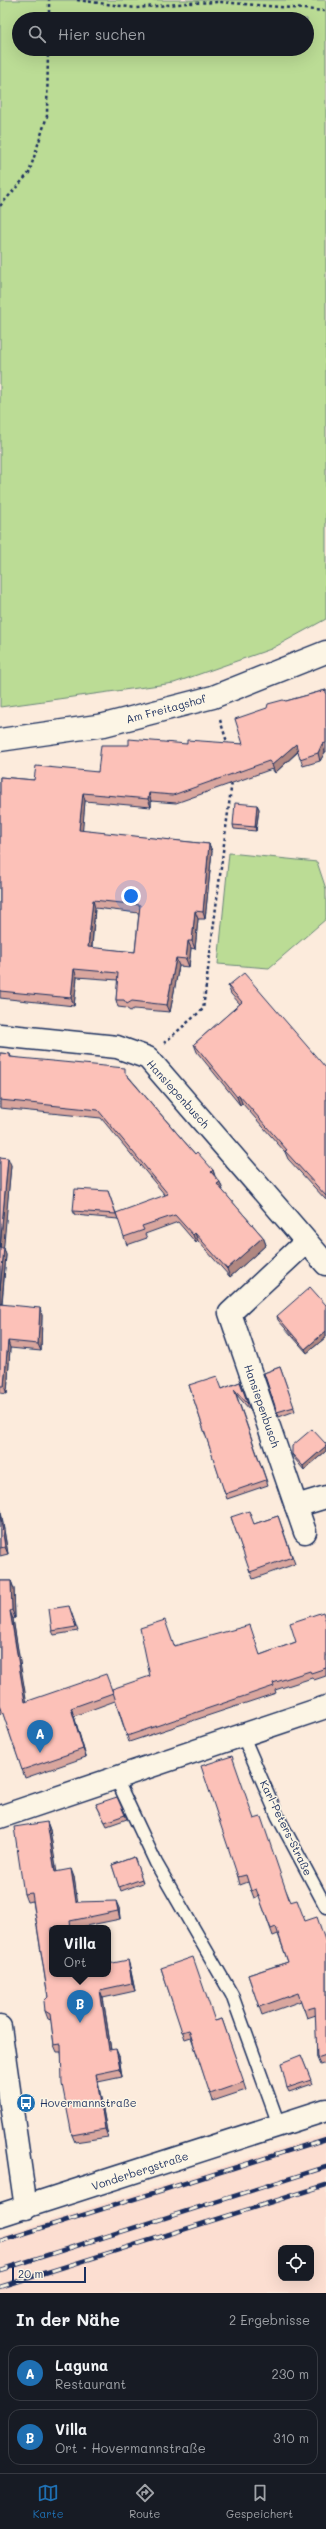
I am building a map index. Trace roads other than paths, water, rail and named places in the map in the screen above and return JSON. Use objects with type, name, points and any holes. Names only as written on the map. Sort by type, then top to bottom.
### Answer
[{"type":"street","name":"Am Freitagshof","points":[[0,740],[104,725],[213,697],[326,652]]},
{"type":"street","name":"Hansiepenbusch","points":[[0,1035],[117,1047],[148,1058],[326,1264]]},
{"type":"street","name":"Hansiepenbusch","points":[[305,1532],[230,1312],[306,1242]]},
{"type":"street","points":[[296,1506],[326,1497]]},
{"type":"street","points":[[0,1817],[242,1734],[326,1707]]},
{"type":"street","points":[[0,2027],[26,2208]]},
{"type":"street","name":"Vonderbergstraße","points":[[0,2215],[26,2208],[326,2110]]},
{"type":"lane","name":"Karl-Peters-Straße","points":[[242,1734],[278,1817],[324,1903]]},
{"type":"lane","points":[[116,1778],[156,1863],[232,1995],[279,2125]]},
{"type":"railway","points":[[0,2241],[326,2139]]},
{"type":"railway","points":[[0,2270],[326,2167]]},
{"type":"railway","points":[[0,2287],[326,2185]]},
{"type":"place","name":"Laguna","points":[[40,1753]]},
{"type":"place","name":"Villa","points":[[80,2023]]},
{"type":"place","name":"Hovermannstraße","points":[[26,2103]]}]
